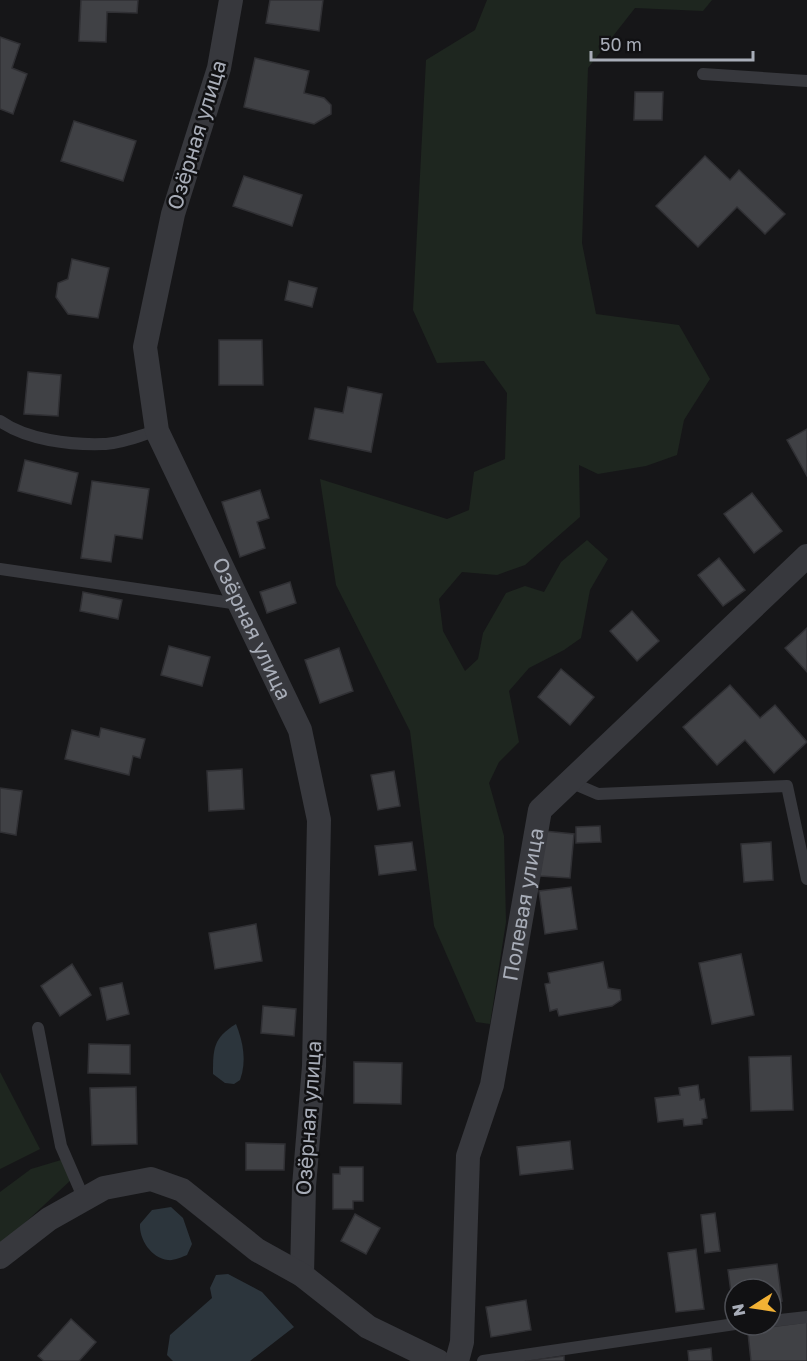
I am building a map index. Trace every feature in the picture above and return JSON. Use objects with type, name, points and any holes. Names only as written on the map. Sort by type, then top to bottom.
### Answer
[{"type":"street","name":"Озёрная улица","points":[[231,0],[219,68],[172,214],[145,347],[157,431],[300,730],[319,820],[314,1066],[304,1186],[302,1275]]},
{"type":"street","name":"Полевая улица","points":[[458,1361],[462,1342],[468,1156],[492,1085],[540,810],[807,556]]},
{"type":"street","points":[[0,1257],[49,1219],[104,1188],[151,1179],[182,1190],[257,1250],[302,1275],[368,1327],[438,1361]]},
{"type":"lane","points":[[703,74],[807,81]]},
{"type":"lane","points":[[0,421],[14,431],[60,441],[105,444],[157,431]]},
{"type":"lane","points":[[0,569],[240,604]]},
{"type":"lane","points":[[570,782],[598,794],[787,786],[807,879]]},
{"type":"lane","points":[[38,1028],[61,1146],[84,1199]]},
{"type":"lane","points":[[783,1320],[807,1317]]},
{"type":"lane","points":[[483,1361],[723,1326]]},
{"type":"shaded area","points":[[487,0],[712,0],[703,11],[635,8],[588,68],[582,243],[596,314],[679,325],[710,379],[684,420],[677,455],[646,466],[598,474],[579,465],[580,517],[525,565],[497,575],[462,572],[439,599],[443,631],[465,671],[478,659],[483,633],[506,593],[525,586],[544,592],[561,562],[587,540],[608,559],[590,590],[581,638],[564,650],[529,668],[509,691],[519,742],[499,762],[489,783],[504,836],[506,922],[490,1024],[476,1022],[434,926],[410,731],[336,585],[320,479],[447,519],[469,510],[474,472],[505,459],[507,393],[484,361],[437,363],[413,310],[426,60],[475,30]]},
{"type":"shaded area","points":[[236,1024],[244,1059],[240,1080],[234,1084],[225,1083],[213,1074],[213,1065],[214,1051],[219,1039]]},
{"type":"shaded area","points":[[0,1072],[40,1149],[0,1169]]},
{"type":"shaded area","points":[[61,1160],[72,1179],[0,1246],[0,1192],[31,1169]]},
{"type":"shaded area","points":[[171,1207],[183,1218],[192,1244],[187,1255],[170,1260],[151,1252],[142,1236],[140,1224],[152,1210]]},
{"type":"shaded area","points":[[228,1274],[262,1292],[294,1327],[250,1361],[173,1361],[167,1355],[170,1335],[212,1298],[210,1288],[216,1275]]},
{"type":"building","points":[[81,0],[138,0],[137,13],[107,12],[106,42],[79,41]]},
{"type":"building","points":[[270,0],[323,0],[319,31],[266,23]]},
{"type":"building","points":[[0,37],[20,44],[12,68],[27,74],[13,114],[0,109]]},
{"type":"building","points":[[255,58],[309,71],[304,93],[324,98],[331,105],[331,114],[314,124],[244,107]]},
{"type":"building","points":[[635,92],[663,92],[662,120],[634,120]]},
{"type":"building","points":[[74,121],[136,141],[123,181],[61,161]]},
{"type":"building","points":[[705,156],[730,180],[739,170],[785,214],[765,234],[737,207],[698,247],[656,206]]},
{"type":"building","points":[[244,176],[302,195],[292,226],[233,206]]},
{"type":"building","points":[[72,259],[109,268],[98,318],[68,314],[56,297],[58,283],[68,279]]},
{"type":"building","points":[[289,281],[317,288],[312,307],[285,300]]},
{"type":"building","points":[[219,340],[262,340],[263,385],[219,385]]},
{"type":"building","points":[[28,372],[61,375],[58,416],[24,414]]},
{"type":"building","points":[[348,387],[382,394],[371,452],[309,439],[315,408],[343,413]]},
{"type":"building","points":[[807,429],[807,476],[787,440]]},
{"type":"building","points":[[25,460],[78,473],[71,504],[18,491]]},
{"type":"building","points":[[92,481],[149,489],[142,539],[115,535],[111,562],[81,558]]},
{"type":"building","points":[[260,490],[269,518],[257,522],[265,548],[240,557],[222,502]]},
{"type":"building","points":[[752,493],[782,531],[754,553],[724,514]]},
{"type":"building","points":[[719,558],[745,590],[723,606],[698,575]]},
{"type":"building","points":[[290,582],[296,603],[267,613],[260,592]]},
{"type":"building","points":[[83,592],[122,600],[118,619],[80,611]]},
{"type":"building","points":[[632,611],[659,641],[637,661],[610,631]]},
{"type":"building","points":[[807,628],[807,672],[785,648]]},
{"type":"building","points":[[169,646],[210,657],[202,686],[161,675]]},
{"type":"building","points":[[339,648],[353,691],[320,703],[305,660]]},
{"type":"building","points":[[561,669],[594,697],[570,725],[538,697]]},
{"type":"building","points":[[730,685],[760,718],[775,705],[807,742],[774,773],[745,740],[717,765],[683,727]]},
{"type":"building","points":[[101,728],[145,739],[140,758],[133,756],[129,775],[65,759],[72,730],[99,737]]},
{"type":"building","points":[[242,769],[244,809],[209,811],[207,771]]},
{"type":"building","points":[[394,771],[400,806],[378,810],[371,775]]},
{"type":"building","points":[[0,788],[22,791],[16,835],[0,832]]},
{"type":"building","points":[[600,826],[601,842],[576,843],[576,827]]},
{"type":"building","points":[[544,831],[574,834],[570,878],[540,876]]},
{"type":"building","points":[[412,842],[416,870],[379,875],[375,846]]},
{"type":"building","points":[[771,842],[773,880],[744,882],[741,844]]},
{"type":"building","points":[[571,887],[577,929],[545,934],[539,891]]},
{"type":"building","points":[[256,924],[262,961],[215,969],[209,933]]},
{"type":"building","points":[[741,954],[754,1015],[712,1024],[699,963]]},
{"type":"building","points":[[603,962],[608,988],[620,990],[621,1000],[612,1006],[559,1016],[557,1009],[550,1011],[545,984],[550,983],[548,973]]},
{"type":"building","points":[[72,964],[91,995],[60,1016],[41,986]]},
{"type":"building","points":[[122,983],[129,1014],[107,1020],[100,988]]},
{"type":"building","points":[[263,1006],[296,1009],[294,1036],[261,1033]]},
{"type":"building","points":[[89,1044],[130,1045],[130,1074],[88,1073]]},
{"type":"building","points":[[791,1056],[793,1110],[751,1111],[749,1057]]},
{"type":"building","points":[[354,1062],[402,1063],[401,1104],[354,1103]]},
{"type":"building","points":[[698,1085],[700,1100],[704,1099],[707,1118],[702,1119],[702,1124],[684,1126],[683,1119],[658,1122],[655,1098],[680,1095],[679,1088]]},
{"type":"building","points":[[136,1087],[137,1144],[92,1145],[90,1088]]},
{"type":"building","points":[[570,1141],[573,1169],[520,1175],[517,1147]]},
{"type":"building","points":[[246,1143],[285,1144],[284,1170],[246,1170]]},
{"type":"building","points":[[340,1167],[363,1167],[363,1201],[353,1201],[353,1209],[333,1209],[333,1174],[340,1174]]},
{"type":"building","points":[[715,1213],[720,1251],[705,1253],[701,1215]]},
{"type":"building","points":[[355,1214],[380,1228],[366,1254],[341,1241]]},
{"type":"building","points":[[696,1249],[704,1309],[676,1312],[668,1253]]},
{"type":"building","points":[[777,1264],[779,1277],[729,1277],[728,1270]]},
{"type":"building","points":[[526,1300],[531,1330],[491,1337],[486,1307]]},
{"type":"building","points":[[71,1319],[96,1342],[79,1361],[44,1361],[38,1356]]},
{"type":"building","points":[[807,1322],[807,1361],[751,1361],[748,1337],[783,1337],[783,1325]]},
{"type":"building","points":[[711,1348],[712,1361],[689,1361],[688,1351]]},
{"type":"building","points":[[564,1356],[564,1361],[526,1361]]}]
